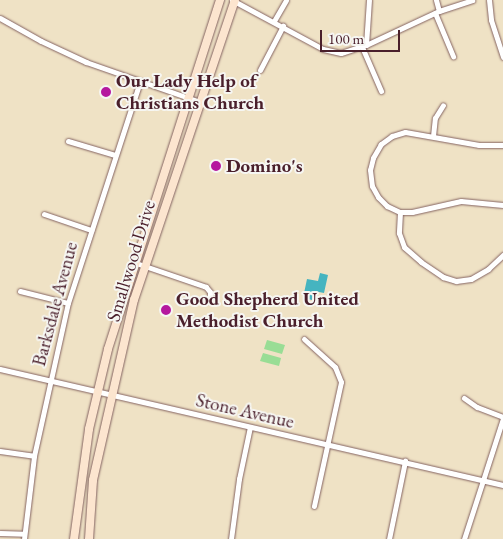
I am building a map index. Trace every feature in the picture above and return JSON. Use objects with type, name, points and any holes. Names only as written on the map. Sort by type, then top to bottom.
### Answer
[{"type":"main road","name":"Smallwood Drive","points":[[74,539],[84,461],[108,349],[220,0]]},
{"type":"main road","name":"Smallwood Drive","points":[[89,539],[93,480],[129,318],[234,0]]},
{"type":"street","points":[[234,0],[330,52],[345,53],[437,12],[472,0]]},
{"type":"street","points":[[274,21],[286,0]]},
{"type":"street","points":[[369,0],[364,46],[381,91]]},
{"type":"street","points":[[436,0],[437,12],[453,56]]},
{"type":"street","points":[[489,0],[496,37],[503,57]]},
{"type":"street","points":[[0,18],[65,53],[140,82],[200,102]]},
{"type":"street","points":[[260,70],[283,26]]},
{"type":"street","name":"Barksdale Avenue","points":[[24,537],[34,456],[68,302],[140,82]]},
{"type":"street","points":[[433,136],[435,118],[443,106]]},
{"type":"street","points":[[503,145],[479,145],[415,132],[398,134],[380,144],[373,158],[370,170],[375,192],[388,206],[400,212],[412,212],[461,201],[503,205]]},
{"type":"street","points":[[68,141],[116,155]]},
{"type":"street","points":[[400,212],[399,233],[402,243],[421,262],[443,277],[456,281],[471,279],[488,269],[503,255]]},
{"type":"street","points":[[44,214],[91,230]]},
{"type":"street","points":[[136,263],[206,287],[210,292],[210,301]]},
{"type":"street","points":[[20,290],[68,302]]},
{"type":"street","points":[[304,339],[335,367],[341,382],[314,506]]},
{"type":"street","name":"Stone Avenue","points":[[0,369],[112,397],[405,461],[503,485]]},
{"type":"street","points":[[464,398],[477,407],[503,417],[464,539]]},
{"type":"street","points":[[231,539],[239,479],[250,427]]},
{"type":"street","points":[[0,451],[34,456]]},
{"type":"street","points":[[389,539],[405,461]]},
{"type":"street","points":[[0,533],[24,537]]},
{"type":"green space","points":[[267,340],[285,345],[282,354],[264,349]]},
{"type":"green space","points":[[263,353],[281,358],[279,366],[260,361]]},
{"type":"water","points":[[320,273],[328,275],[324,293],[314,291],[312,300],[303,298],[307,279],[318,281]]},
{"type":"place","name":"Our Lady Help of Christians Church","points":[[106,92]]},
{"type":"place","name":"Domino's","points":[[216,166]]},
{"type":"place","name":"Good Shepherd United Methodist Church","points":[[166,310]]}]
